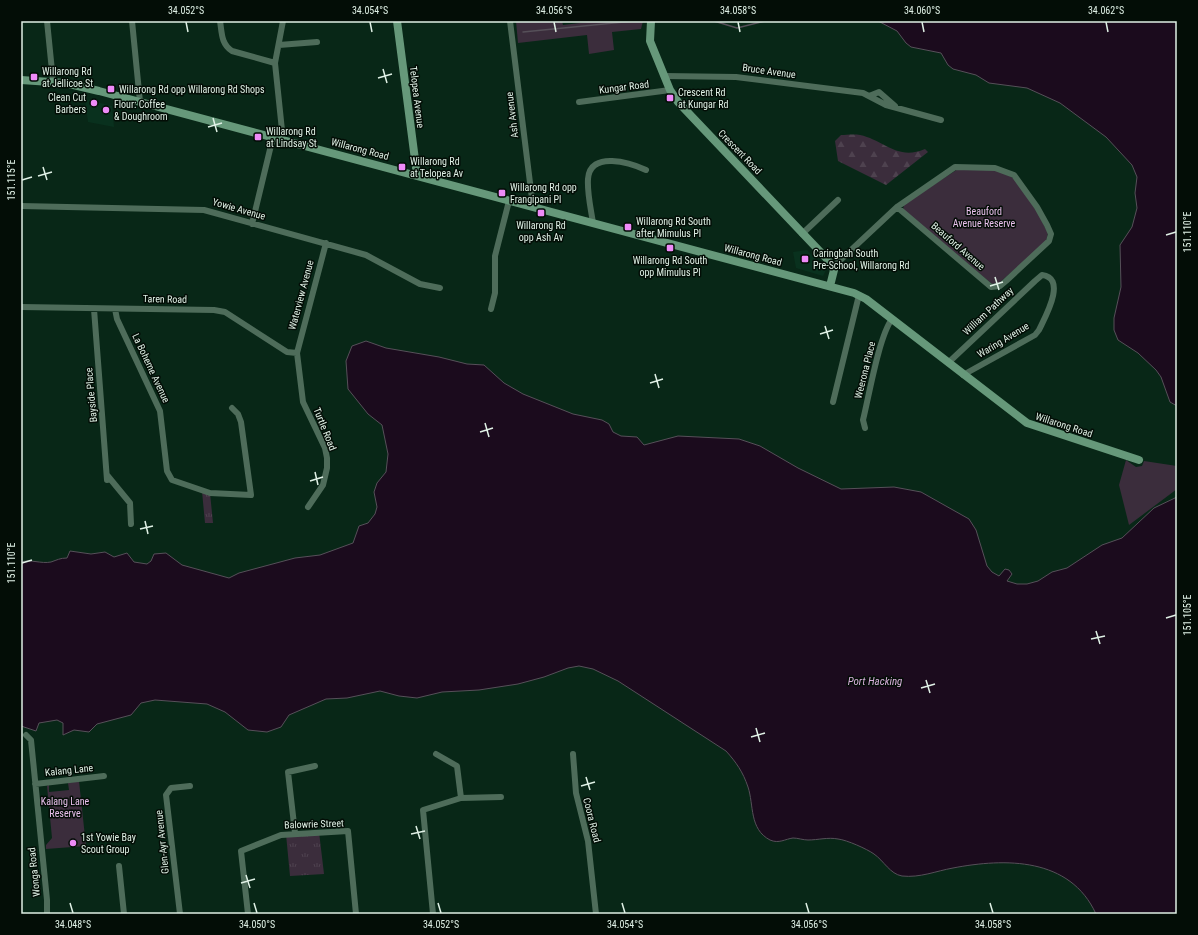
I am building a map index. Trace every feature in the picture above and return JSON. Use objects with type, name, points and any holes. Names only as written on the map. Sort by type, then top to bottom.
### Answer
[{"type":"street","points":[[46,21],[53,81]]},
{"type":"street","points":[[132,21],[140,102]]},
{"type":"street","points":[[220,21],[223,40],[226,47],[232,51],[275,63]]},
{"type":"street","points":[[283,21],[275,63],[283,140]]},
{"type":"street","name":"Telopea Avenue","points":[[397,21],[417,176]]},
{"type":"street","name":"Ash Avenue","points":[[510,21],[533,207]]},
{"type":"street","name":"Crescent Road","points":[[651,21],[650,42],[670,90],[678,102],[833,267]]},
{"type":"street","points":[[279,45],[317,42]]},
{"type":"street","name":"Bruce Avenue","points":[[664,76],[736,77],[863,93],[876,101],[941,120]]},
{"type":"street","name":"Willarong Road","points":[[21,80],[53,81],[78,85],[859,295],[1027,423],[1139,460]]},
{"type":"street","name":"Kungar Road","points":[[579,102],[670,90]]},
{"type":"street","name":"Bruce Avenue","points":[[869,96],[879,92],[896,107]]},
{"type":"street","points":[[252,224],[273,137]]},
{"type":"street","points":[[593,223],[588,179],[594,166],[602,163],[621,161],[646,170]]},
{"type":"street","name":"Beauford Avenue","points":[[833,267],[897,207],[955,167],[1001,169],[1018,179],[1047,225],[1051,238],[1000,286],[991,287],[897,207]]},
{"type":"street","points":[[802,234],[838,200]]},
{"type":"street","points":[[491,309],[495,293],[495,256],[509,201]]},
{"type":"street","name":"Yowie Avenue","points":[[21,206],[197,209],[210,211],[372,257],[420,284],[440,288]]},
{"type":"street","name":"Waterview Avenue","points":[[297,353],[326,243]]},
{"type":"street","points":[[830,286],[833,267]]},
{"type":"street","name":"William Pathway","points":[[948,363],[1042,275]]},
{"type":"street","name":"Waring Avenue","points":[[963,375],[1030,338],[1039,330],[1054,294],[1053,284],[1049,279],[1042,275]]},
{"type":"street","points":[[833,402],[859,295]]},
{"type":"street","name":"Taren Road","points":[[21,307],[214,310],[225,312],[287,352],[297,353]]},
{"type":"street","name":"Bayside Place","points":[[94,309],[107,477],[130,503],[131,524]]},
{"type":"street","name":"La Boheme Avenue","points":[[115,309],[117,319],[160,411],[166,471],[172,480],[210,493],[251,495],[241,422],[238,414],[232,408]]},
{"type":"street","name":"Weerona Place","points":[[865,428],[863,420],[876,366],[887,325],[892,319]]},
{"type":"street","name":"Turtle Road","points":[[297,353],[303,402],[325,448],[327,458],[327,468],[323,485],[308,507]]},
{"type":"street","name":"Wonga Road","points":[[26,735],[31,740],[47,900],[47,914]]},
{"type":"street","points":[[436,754],[458,766],[461,798]]},
{"type":"street","name":"Coora Road","points":[[573,754],[576,793],[588,841],[596,914]]},
{"type":"street","points":[[295,833],[288,772],[315,766]]},
{"type":"street","name":"Kalang Lane","points":[[35,784],[104,776]]},
{"type":"street","name":"Glen-Ayr Avenue","points":[[180,914],[166,795],[171,788],[190,786]]},
{"type":"street","points":[[433,914],[423,810],[461,798],[501,798]]},
{"type":"street","name":"Balowrie Street","points":[[248,914],[241,850],[280,835],[348,831],[356,914]]},
{"type":"street","points":[[119,866],[124,914]]},
{"type":"shaded area","points":[[85,99],[112,106],[114,127],[88,122]]},
{"type":"shaded area","points":[[807,250],[826,270],[823,276],[796,268],[793,252]]},
{"type":"green space","points":[[516,21],[562,21],[563,25],[596,21],[643,21],[641,29],[612,32],[614,50],[589,54],[587,35],[518,43]]},
{"type":"green space","points":[[841,135],[860,135],[906,153],[925,149],[928,152],[886,185],[838,161],[835,141]]},
{"type":"green space","name":"Beauford Avenue Reserve","points":[[958,169],[993,170],[1004,173],[1013,178],[1021,185],[1033,203],[1048,233],[1046,242],[999,283],[992,284],[903,210],[904,204]]},
{"type":"green space","points":[[1126,460],[1136,467],[1142,466],[1144,461],[1177,466],[1177,489],[1129,525],[1119,485]]},
{"type":"green space","points":[[202,491],[210,493],[213,523],[205,523]]},
{"type":"green space","name":"Kalang Lane Reserve","points":[[79,781],[86,846],[46,849],[46,845],[52,838],[47,786],[49,785],[49,792],[69,790],[68,783]]},
{"type":"green space","points":[[319,832],[324,874],[290,876],[286,834]]},
{"type":"water","points":[[878,21],[1177,21],[1177,406],[1170,402],[1161,377],[1156,370],[1138,353],[1118,340],[1114,330],[1114,318],[1121,287],[1120,245],[1132,227],[1137,208],[1135,193],[1137,177],[1132,165],[1106,137],[1060,103],[1027,88],[989,83],[976,75],[953,69],[948,65],[941,53],[911,47],[897,31]]},
{"type":"water","name":"Port Hacking","points":[[366,341],[386,348],[439,357],[467,364],[484,365],[504,383],[523,394],[573,414],[602,420],[609,424],[613,432],[621,436],[637,437],[644,445],[678,436],[739,439],[760,446],[798,468],[841,489],[894,487],[921,492],[969,519],[976,530],[987,566],[992,572],[999,576],[1005,569],[1009,570],[1012,574],[1007,581],[1017,584],[1027,584],[1038,581],[1052,572],[1067,568],[1102,545],[1122,538],[1154,508],[1177,497],[1177,914],[1096,914],[1085,895],[1070,881],[1053,872],[1034,866],[1014,863],[994,863],[953,868],[922,875],[902,876],[894,873],[871,852],[842,840],[834,838],[808,840],[793,838],[779,841],[770,840],[763,835],[755,823],[750,794],[744,777],[733,759],[726,751],[618,681],[593,669],[579,666],[518,684],[479,690],[442,692],[417,698],[399,696],[380,691],[347,698],[326,699],[289,715],[281,727],[267,732],[248,730],[225,712],[207,704],[155,700],[141,703],[131,715],[97,724],[89,732],[74,730],[63,735],[63,723],[57,720],[39,723],[36,731],[21,726],[21,562],[51,562],[67,558],[70,551],[91,554],[105,552],[114,557],[127,553],[134,562],[147,564],[151,561],[154,554],[166,553],[182,565],[229,578],[239,573],[295,558],[320,555],[353,543],[359,526],[368,523],[375,514],[377,507],[374,492],[377,483],[386,472],[388,454],[382,425],[368,414],[348,389],[346,361],[352,346]]},
{"type":"waterway","points":[[523,32],[634,21]]},
{"type":"waterway","points":[[714,21],[737,28],[765,21]]},
{"type":"place","name":"Willarong Rd at Jellicoe St","points":[[34,77]]},
{"type":"place","name":"Willarong Rd opp Willarong Rd Shops","points":[[111,89]]},
{"type":"place","name":"Crescent Rd at Kungar Rd","points":[[670,98]]},
{"type":"place","name":"Clean Cut Barbers","points":[[94,103]]},
{"type":"place","name":"Flour: Coffee & Doughroom","points":[[106,110]]},
{"type":"place","name":"Willarong Rd at Lindsay St","points":[[258,137]]},
{"type":"place","name":"Willarong Rd at Telopea Av","points":[[402,167]]},
{"type":"place","name":"Willarong Rd opp Frangipani Pl","points":[[502,193]]},
{"type":"place","name":"Willarong Rd opp Ash Av","points":[[541,213]]},
{"type":"place","name":"Willarong Rd South after Mimulus Pl","points":[[628,227]]},
{"type":"place","name":"Willarong Rd South opp Mimulus Pl","points":[[670,248]]},
{"type":"place","name":"Caringbah South Pre-School, Willarong Rd","points":[[805,259]]},
{"type":"place","name":"1st Yowie Bay Scout Group","points":[[73,843]]}]
